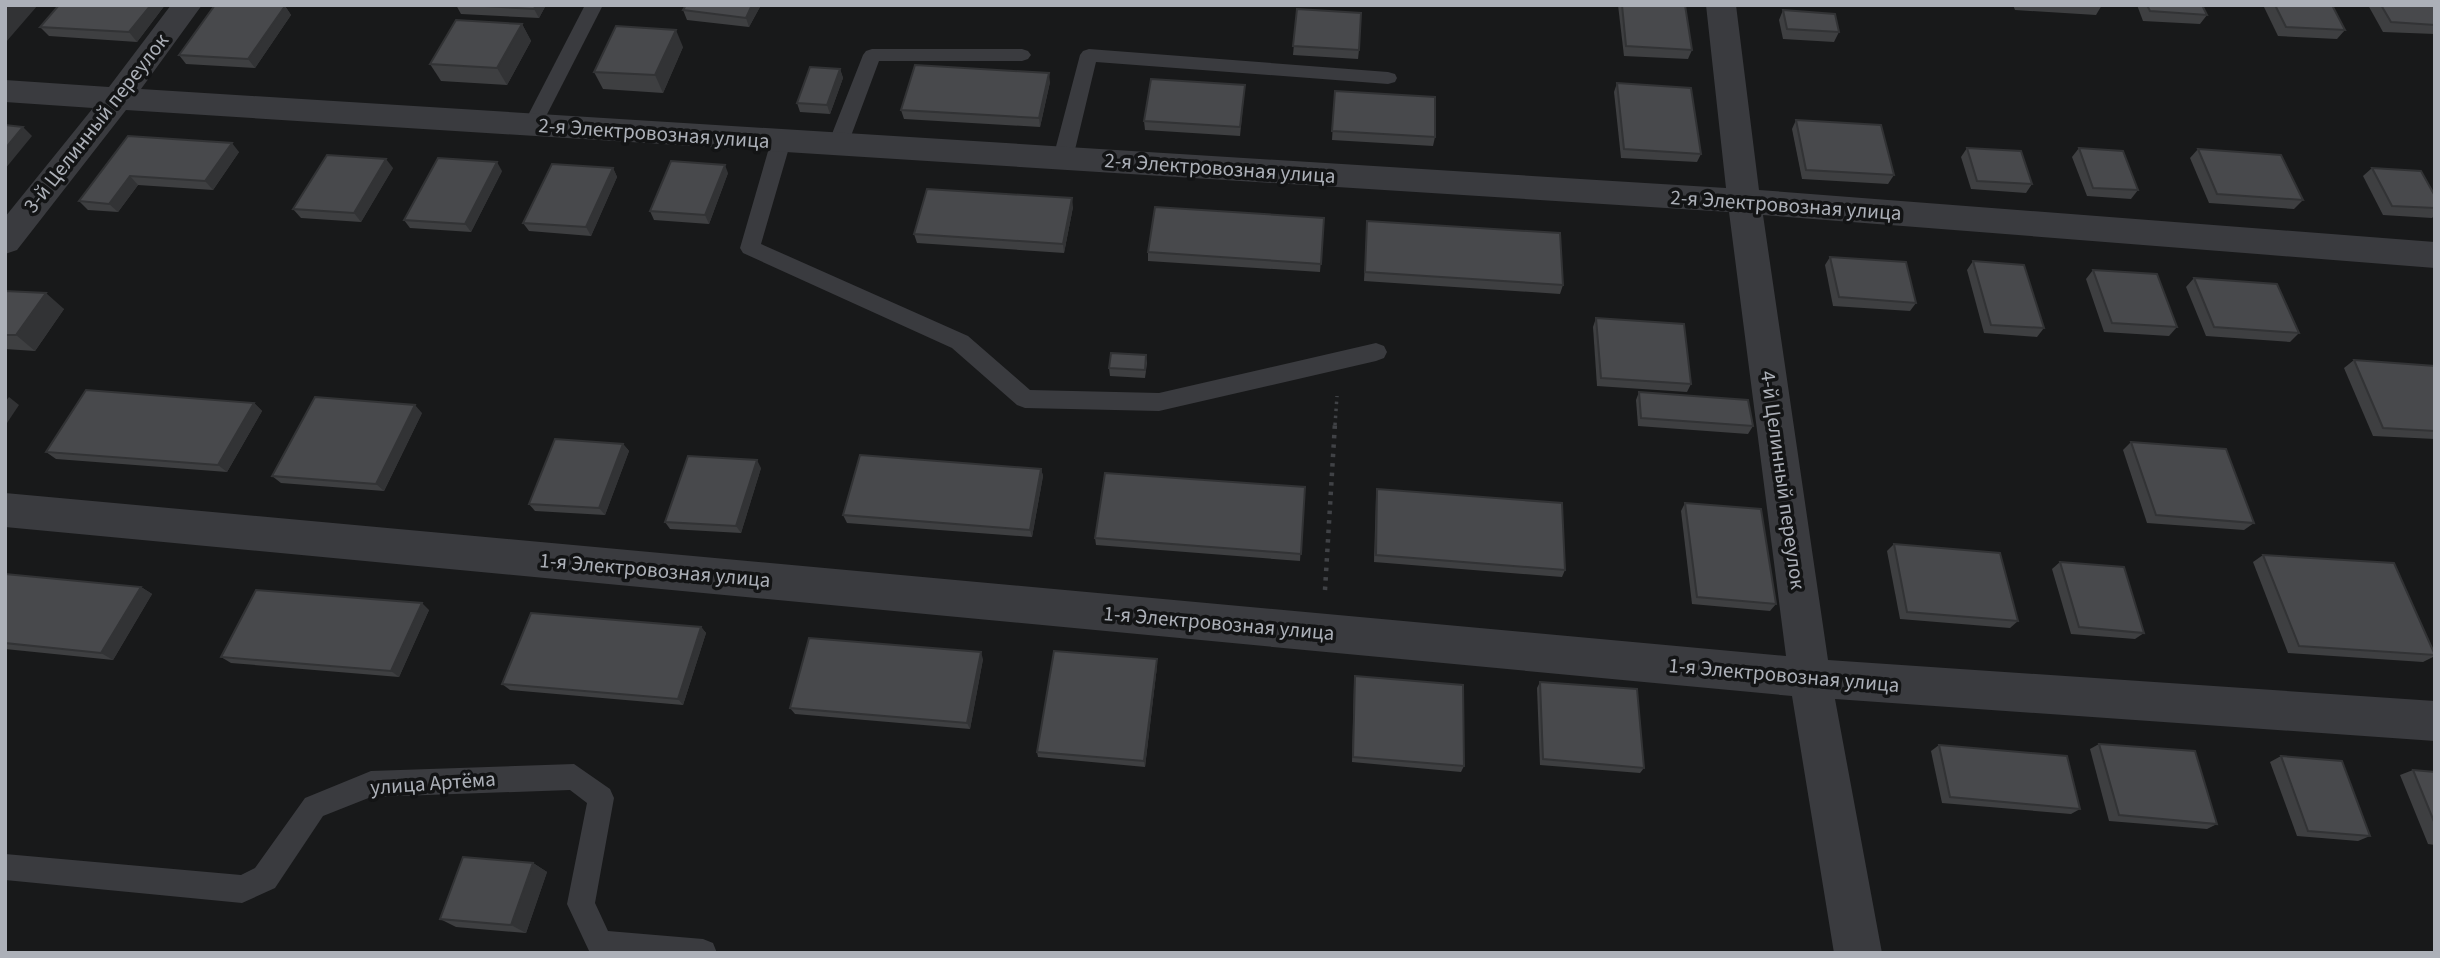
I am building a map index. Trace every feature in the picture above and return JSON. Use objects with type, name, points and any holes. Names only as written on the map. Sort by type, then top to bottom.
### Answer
[{"type":"street","name":"3-й Целинный переулок","points":[[5,241],[187,5]]},
{"type":"street","name":"4-й Целинный переулок","points":[[1721,5],[1744,201],[1810,678],[1858,953]]},
{"type":"street","name":"2-я Электровозная улица","points":[[5,92],[1744,201],[2435,255]]},
{"type":"street","name":"1-я Электровозная улица","points":[[5,510],[1810,678],[2435,721]]},
{"type":"lane","points":[[532,125],[594,5]]},
{"type":"lane","points":[[838,144],[872,55],[1021,55]]},
{"type":"lane","points":[[1063,158],[1089,55],[1388,78]]},
{"type":"lane","points":[[781,141],[750,248],[960,342],[1025,399],[1159,402],[1376,352]]},
{"type":"lane","name":"улица Артёма","points":[[5,867],[242,889],[265,878],[314,807],[371,784],[574,776],[601,798],[581,905],[600,944],[704,953]]},
{"type":"path","points":[[1323,633],[1339,360]]},
{"type":"building","points":[[59,5],[151,5],[129,32],[40,27]]},
{"type":"building","points":[[215,5],[285,6],[248,59],[179,55]]},
{"type":"building","points":[[469,5],[536,5],[534,9]]},
{"type":"building","points":[[686,5],[752,5],[746,18],[683,10]]},
{"type":"building","points":[[1622,5],[1685,5],[1692,50],[1626,46]]},
{"type":"building","points":[[2147,5],[2202,5],[2207,15],[2150,11]]},
{"type":"building","points":[[2275,5],[2332,5],[2345,30],[2286,27]]},
{"type":"building","points":[[2381,5],[2435,5],[2435,25],[2391,22]]},
{"type":"building","points":[[1297,9],[1361,13],[1359,50],[1293,46]]},
{"type":"building","points":[[1783,10],[1835,14],[1839,32],[1787,29]]},
{"type":"building","points":[[456,20],[522,24],[497,68],[430,64]]},
{"type":"building","points":[[616,26],[676,30],[655,75],[594,72]]},
{"type":"building","points":[[915,65],[1049,73],[1039,118],[901,110]]},
{"type":"building","points":[[810,67],[840,69],[827,105],[797,103]]},
{"type":"building","points":[[1151,79],[1245,85],[1240,127],[1144,121]]},
{"type":"building","points":[[1617,83],[1691,88],[1701,154],[1624,149]]},
{"type":"building","points":[[1335,91],[1435,97],[1435,137],[1332,131]]},
{"type":"building","points":[[1796,120],[1881,125],[1894,175],[1806,170]]},
{"type":"building","points":[[5,125],[23,127],[5,149]]},
{"type":"building","points":[[128,136],[232,143],[205,181],[130,176],[109,204],[79,201]]},
{"type":"building","points":[[1967,148],[2021,151],[2032,184],[1977,181]]},
{"type":"building","points":[[2079,148],[2123,151],[2138,190],[2093,188]]},
{"type":"building","points":[[2198,149],[2281,155],[2303,200],[2217,194]]},
{"type":"building","points":[[327,155],[386,159],[354,213],[293,209]]},
{"type":"building","points":[[438,158],[497,162],[465,224],[404,220]]},
{"type":"building","points":[[671,161],[725,165],[705,215],[650,211]]},
{"type":"building","points":[[552,164],[613,168],[586,227],[523,223]]},
{"type":"building","points":[[2372,168],[2421,171],[2435,196],[2435,208],[2392,206]]},
{"type":"building","points":[[927,189],[1072,198],[1063,244],[914,234]]},
{"type":"building","points":[[1155,207],[1324,218],[1321,264],[1148,252]]},
{"type":"building","points":[[1367,221],[1560,233],[1563,285],[1365,272]]},
{"type":"building","points":[[1830,257],[1906,262],[1916,303],[1839,297]]},
{"type":"building","points":[[1973,261],[2024,265],[2044,328],[1991,325]]},
{"type":"building","points":[[2093,270],[2157,274],[2177,327],[2112,323]]},
{"type":"building","points":[[2194,278],[2277,284],[2299,333],[2214,327]]},
{"type":"building","points":[[5,291],[46,293],[16,335],[5,335]]},
{"type":"building","points":[[1596,318],[1684,324],[1691,384],[1601,378]]},
{"type":"building","points":[[1111,353],[1146,355],[1145,370],[1109,368]]},
{"type":"building","points":[[2354,360],[2435,366],[2435,431],[2383,428]]},
{"type":"building","points":[[86,390],[254,403],[218,465],[46,452]]},
{"type":"building","points":[[1639,392],[1748,400],[1753,426],[1641,418]]},
{"type":"building","points":[[315,397],[415,405],[376,484],[272,476]]},
{"type":"building","points":[[555,439],[623,444],[599,508],[529,504]]},
{"type":"building","points":[[2131,442],[2226,449],[2254,523],[2156,515]]},
{"type":"building","points":[[860,455],[1041,469],[1030,530],[843,515]]},
{"type":"building","points":[[688,456],[757,460],[736,526],[665,522]]},
{"type":"building","points":[[1105,473],[1305,487],[1301,554],[1095,538]]},
{"type":"building","points":[[1377,489],[1562,503],[1565,570],[1376,555]]},
{"type":"building","points":[[1685,503],[1761,509],[1776,604],[1697,597]]},
{"type":"building","points":[[1894,544],[2000,553],[2018,621],[1907,612]]},
{"type":"building","points":[[2263,555],[2394,563],[2435,655],[2299,646]]},
{"type":"building","points":[[2060,562],[2124,567],[2144,633],[2079,627]]},
{"type":"building","points":[[5,574],[141,587],[101,653],[5,643]]},
{"type":"building","points":[[256,590],[422,603],[391,671],[221,657]]},
{"type":"building","points":[[531,613],[701,627],[678,699],[502,684]]},
{"type":"building","points":[[809,638],[981,652],[967,723],[790,708]]},
{"type":"building","points":[[1054,651],[1157,659],[1144,761],[1037,752]]},
{"type":"building","points":[[1355,676],[1463,685],[1464,766],[1353,757]]},
{"type":"building","points":[[1540,682],[1637,689],[1644,768],[1543,759]]},
{"type":"building","points":[[2099,744],[2195,751],[2217,824],[2119,815]]},
{"type":"building","points":[[1939,745],[2067,756],[2080,809],[1950,797]]},
{"type":"building","points":[[2281,756],[2342,761],[2370,836],[2308,831]]},
{"type":"building","points":[[2413,770],[2435,772],[2435,824]]},
{"type":"building","points":[[463,857],[533,863],[511,925],[440,919]]}]
